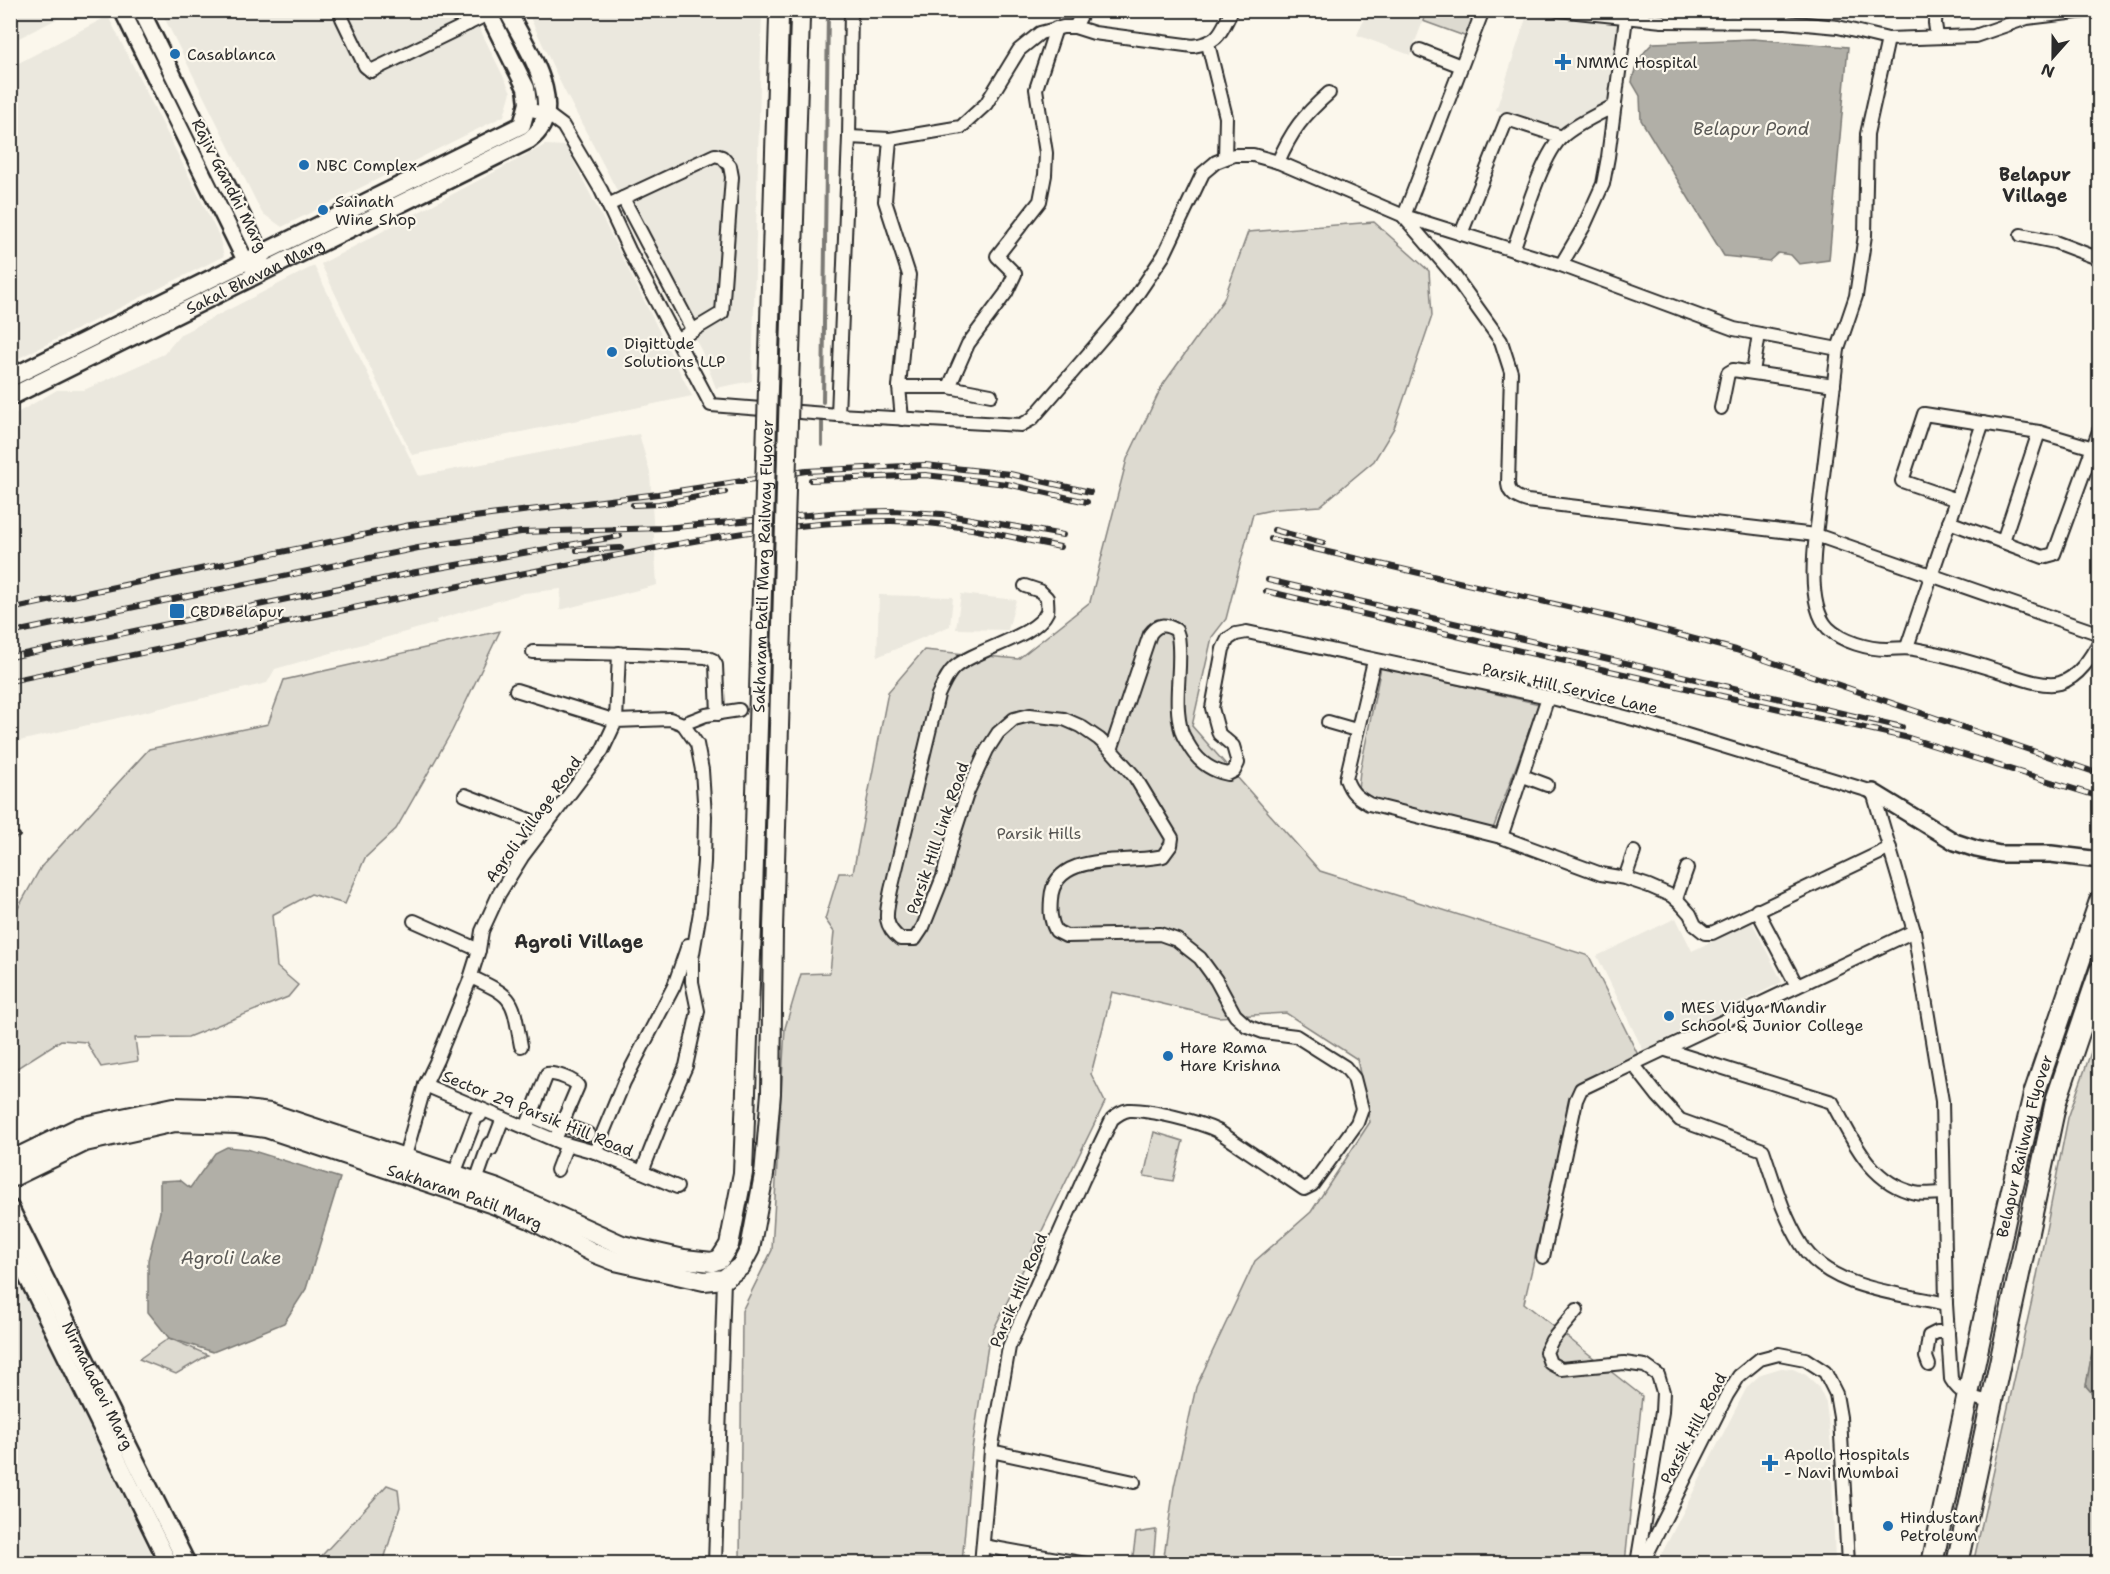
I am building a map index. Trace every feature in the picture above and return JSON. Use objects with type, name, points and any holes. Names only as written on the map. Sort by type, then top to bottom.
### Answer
[{"type":"highway","name":"Belapur Railway Flyover","points":[[1932,1563],[2019,1154],[2034,1094],[2100,902]]},
{"type":"highway","name":"Belapur Railway Flyover","points":[[1957,1563],[2056,1101],[2100,971]]},
{"type":"main road","points":[[507,10],[542,80],[546,92],[547,114]]},
{"type":"main road","points":[[488,12],[526,88],[528,109]]},
{"type":"main road","name":"Sakharam Patil Marg Railway Flyover","points":[[747,1123],[780,14]]},
{"type":"main road","name":"Sakharam Patil Marg Railway Flyover","points":[[724,1279],[741,1266],[750,1249],[764,1175],[771,1093],[773,929],[800,14]]},
{"type":"main road","name":"Sakal Bhavan Marg","points":[[10,378],[522,125],[528,109]]},
{"type":"main road","name":"Sakal Bhavan Marg","points":[[10,397],[530,140],[538,134],[547,114]]},
{"type":"main road","name":"Sakharam Patil Marg","points":[[11,1175],[85,1142],[175,1122],[237,1124],[266,1128],[402,1165],[454,1174],[536,1205],[622,1245],[684,1259],[712,1262],[720,1259],[729,1245],[743,1173],[747,1123]]},
{"type":"main road","name":"Sakharam Patil Marg","points":[[402,1165],[520,1215],[592,1252],[615,1261],[704,1281],[724,1279]]},
{"type":"main road","name":"Nirmaladevi Marg","points":[[10,1208],[187,1563]]},
{"type":"main road","name":"Nirmaladevi Marg","points":[[10,1242],[169,1563]]},
{"type":"street","name":"Rajiv Gandhi Marg","points":[[122,10],[246,262],[261,273]]},
{"type":"street","name":"Rajiv Gandhi Marg","points":[[141,10],[261,254],[261,273]]},
{"type":"street","points":[[344,10],[342,18],[365,66],[371,72],[488,12]]},
{"type":"street","points":[[462,10],[468,24]]},
{"type":"street","points":[[838,415],[849,137],[851,10]]},
{"type":"street","points":[[1076,27],[1084,10]]},
{"type":"street","points":[[849,137],[890,139],[961,127],[986,104],[1019,50],[1040,33],[1056,28],[1076,27],[1094,33],[1193,46],[1208,44],[1218,36],[1232,10]]},
{"type":"street","points":[[1404,216],[1483,10]]},
{"type":"street","points":[[1558,10],[1626,18],[1662,16],[1785,22],[1838,27],[1888,39],[1975,36],[2039,13],[2094,10]]},
{"type":"street","points":[[1936,10],[1937,37]]},
{"type":"street","points":[[1561,265],[1584,226],[1603,184],[1626,18]]},
{"type":"street","points":[[949,387],[968,344],[1006,293],[1015,274],[997,256],[1040,201],[1046,175],[1046,153],[1036,89],[1056,28]]},
{"type":"street","points":[[1888,39],[1867,135],[1865,235],[1856,296],[1838,349],[1816,535],[1813,563],[1814,589],[1821,614],[1828,627],[1840,636],[1874,649],[1907,647],[1947,655],[2037,683],[2060,683],[2081,670],[2100,641]]},
{"type":"street","points":[[1208,44],[1226,117],[1225,158]]},
{"type":"street","points":[[1420,50],[1461,66]]},
{"type":"street","points":[[163,94],[178,86]]},
{"type":"street","points":[[1278,162],[1290,135],[1306,113],[1329,93]]},
{"type":"street","points":[[1513,250],[1549,155],[1562,136],[1615,105]]},
{"type":"street","points":[[528,109],[547,114],[563,126],[608,205],[629,250],[711,405],[838,415],[1021,425],[1032,419],[1128,308],[1164,255],[1203,173],[1216,162],[1234,155],[1253,155],[1278,162],[1404,216],[1561,265],[1734,329],[1838,349]]},
{"type":"street","points":[[1461,234],[1507,119],[1562,136]]},
{"type":"street","points":[[890,139],[885,201],[909,275],[899,387],[902,418]]},
{"type":"street","points":[[608,205],[715,155],[722,156],[730,166],[732,177],[724,309],[720,315],[677,340]]},
{"type":"street","points":[[623,198],[693,331]]},
{"type":"street","points":[[1404,216],[1454,274],[1502,341],[1511,372],[1508,489],[1518,498],[1527,501],[1816,535],[2100,634]]},
{"type":"street","points":[[2021,235],[2055,242],[2100,259]]},
{"type":"street","points":[[1753,372],[1759,334]]},
{"type":"street","points":[[1721,408],[1728,373],[1733,370],[1834,385]]},
{"type":"street","points":[[899,387],[949,387],[991,395]]},
{"type":"street","points":[[1956,500],[1902,481],[1924,414],[2039,432],[2096,448]]},
{"type":"street","points":[[1907,647],[1983,423]]},
{"type":"street","points":[[1949,522],[2043,557],[2054,554],[2096,448],[2100,428]]},
{"type":"street","points":[[2003,541],[2039,432]]},
{"type":"street","name":"Parsik Hill Link Road","points":[[1025,586],[1040,591],[1047,598],[1048,610],[1040,622],[956,667],[945,679],[938,695],[891,890],[886,920],[890,931],[900,939],[915,939],[923,927],[943,877],[968,791],[987,750],[998,733],[1014,719],[1030,715],[1064,719],[1080,726],[1111,750],[1135,777],[1172,838],[1168,852],[1156,858],[1085,864],[1064,873],[1055,881],[1052,890],[1050,919],[1056,931],[1066,936],[1160,934],[1177,940],[1200,957],[1216,980],[1235,1015],[1247,1026],[1263,1032],[1296,1036],[1345,1067],[1354,1078],[1362,1109],[1357,1123],[1312,1185],[1304,1189],[1218,1131],[1205,1125],[1140,1111],[1128,1110],[1119,1113]]},
{"type":"street","name":"Parsik Hill Service Lane","points":[[1111,750],[1150,634],[1159,625],[1165,625],[1176,630],[1179,641],[1178,710],[1182,734],[1197,758],[1209,768],[1228,774],[1234,771],[1238,763],[1237,755],[1233,746],[1219,734],[1212,708],[1223,649],[1228,639],[1236,633],[1247,632],[1548,697],[1641,720],[1873,792]]},
{"type":"street","points":[[533,652],[706,657],[713,660],[716,665],[718,714]]},
{"type":"street","points":[[616,721],[619,653]]},
{"type":"street","points":[[1374,661],[1346,779],[1356,797],[1379,807],[1502,837],[1601,874],[1625,878],[1648,886],[1676,899],[1690,914],[1695,925],[1705,933],[1713,933],[1890,848]]},
{"type":"street","points":[[516,690],[616,721],[670,719],[683,724],[706,715],[739,710]]},
{"type":"street","points":[[1502,837],[1548,697]]},
{"type":"street","name":"Agroli Village Road","points":[[402,1165],[425,1085],[471,977],[482,931],[498,894],[545,826],[602,751],[616,721]]},
{"type":"street","points":[[1328,723],[1356,730]]},
{"type":"street","name":"Sector 29 Parsik Hill Road","points":[[425,1085],[503,1118],[528,1122],[561,1134],[595,1152],[642,1172],[686,1066],[698,1011],[692,982],[692,959],[700,912],[705,816],[702,770],[697,744],[683,724]]},
{"type":"street","points":[[1523,776],[1546,785]]},
{"type":"street","points":[[1873,792],[1914,931],[1942,1101],[1946,1304],[1951,1379],[1957,1389],[1967,1397],[1991,1402]]},
{"type":"street","points":[[1873,792],[1955,842],[1976,849],[2000,854],[2052,854],[2100,860]]},
{"type":"street","points":[[465,795],[545,826]]},
{"type":"street","points":[[1625,878],[1634,852]]},
{"type":"street","points":[[1676,899],[1687,868]]},
{"type":"street","points":[[1757,910],[1797,986]]},
{"type":"street","points":[[595,1152],[624,1082],[674,986],[700,912]]},
{"type":"street","points":[[414,921],[479,950]]},
{"type":"street","points":[[1542,1257],[1576,1100],[1581,1089],[1914,931]]},
{"type":"street","points":[[471,977],[508,997],[513,1007],[521,1046]]},
{"type":"street","points":[[1663,1049],[1832,1102],[1863,1158],[1890,1184],[1915,1193],[1943,1193]]},
{"type":"street","points":[[1634,1064],[1680,1120],[1763,1150],[1785,1215],[1802,1246],[1814,1260],[1833,1275],[1857,1284],[1946,1304]]},
{"type":"street","points":[[528,1122],[548,1074],[552,1073],[575,1082],[578,1086],[561,1134],[557,1170]]},
{"type":"street","name":"Parsik Hill Road","points":[[981,1563],[991,1451],[1009,1347],[1106,1129],[1119,1113]]},
{"type":"street","points":[[454,1174],[476,1117],[480,1116]]},
{"type":"street","points":[[476,1181],[503,1118]]},
{"type":"street","points":[[561,1134],[588,1134]]},
{"type":"street","points":[[642,1172],[677,1187]]},
{"type":"street","points":[[714,1563],[724,1279]]},
{"type":"street","points":[[1577,1310],[1552,1340],[1546,1352],[1550,1363],[1561,1369],[1624,1363],[1645,1366],[1658,1375],[1663,1392],[1662,1412],[1637,1563]]},
{"type":"street","points":[[1929,1365],[1926,1357],[1929,1336],[1936,1332],[1948,1332]]},
{"type":"street","name":"Parsik Hill Road","points":[[1642,1563],[1727,1395],[1739,1376],[1760,1359],[1779,1354],[1805,1359],[1825,1372],[1836,1394],[1840,1417],[1848,1563]]},
{"type":"street","points":[[991,1451],[1134,1482]]},
{"type":"street","points":[[983,1546],[1086,1563]]},
{"type":"shaded area","points":[[11,10],[73,10],[73,11],[11,42]]},
{"type":"shaded area","points":[[161,11],[471,11],[511,92],[504,116],[282,227],[262,213]]},
{"type":"shaded area","points":[[527,11],[762,11],[752,381],[716,388],[702,352],[563,88]]},
{"type":"shaded area","points":[[1367,11],[1427,11],[1410,55],[1357,35]]},
{"type":"shaded area","name":"NMMC Hospital","points":[[1528,12],[1619,23],[1608,100],[1559,129],[1496,110]]},
{"type":"shaded area","points":[[108,16],[219,236],[224,256],[11,362],[11,67]]},
{"type":"shaded area","points":[[545,145],[566,146],[692,396],[412,455],[321,264]]},
{"type":"shaded area","points":[[314,266],[419,476],[639,434],[650,473],[657,585],[560,610],[561,589],[524,593],[436,620],[437,623],[275,669],[267,683],[11,743],[11,420],[17,413],[57,390],[84,390],[164,354],[181,334]]},
{"type":"shaded area","points":[[961,594],[1016,600],[1008,630],[956,629]]},
{"type":"shaded area","points":[[879,595],[953,597],[950,626],[877,657]]},
{"type":"shaded area","name":"MES Vidya Mandir School & Junior College","points":[[1676,918],[1692,951],[1752,922],[1782,982],[1643,1050],[1597,956]]},
{"type":"shaded area","points":[[11,1265],[156,1563],[11,1563]]},
{"type":"shaded area","name":"Apollo Hospitals - Navi Mumbai","points":[[1781,1368],[1793,1369],[1806,1375],[1818,1386],[1826,1403],[1831,1446],[1835,1563],[1657,1563],[1747,1387],[1761,1374]]},
{"type":"green space","points":[[1427,11],[1477,11],[1467,37],[1423,21]]},
{"type":"green space","name":"Parsik Hills","points":[[1374,222],[1429,271],[1432,316],[1394,428],[1374,461],[1320,506],[1276,509],[1253,514],[1226,619],[1212,637],[1192,726],[1320,871],[1589,956],[1643,1065],[1575,1085],[1524,1303],[1642,1396],[1625,1563],[1163,1563],[1174,1487],[1196,1387],[1255,1261],[1311,1212],[1370,1122],[1357,1059],[1286,1013],[1218,1017],[1112,992],[1091,1074],[1105,1102],[989,1339],[972,1449],[962,1563],[740,1564],[742,1311],[772,1250],[785,1028],[801,974],[830,973],[834,932],[825,919],[839,873],[853,873],[888,692],[924,650],[1018,659],[1090,602],[1127,459],[1162,386],[1224,299],[1248,232]]},
{"type":"green space","points":[[500,631],[452,731],[396,829],[365,858],[345,904],[311,894],[272,915],[277,967],[298,985],[288,997],[188,1037],[135,1038],[138,1061],[101,1067],[86,1042],[61,1040],[11,1072],[11,921],[41,867],[149,749],[268,724],[284,680]]},
{"type":"green space","points":[[1381,667],[1539,704],[1493,829],[1374,799],[1358,789]]},
{"type":"green space","points":[[2099,1029],[2100,1312],[2086,1386],[2099,1401],[2099,1563],[1973,1564],[2034,1291],[2068,1118]]},
{"type":"green space","points":[[1154,1132],[1183,1141],[1173,1181],[1144,1176]]},
{"type":"green space","points":[[169,1338],[208,1355],[176,1374],[139,1359]]},
{"type":"green space","points":[[387,1485],[398,1489],[400,1507],[383,1563],[315,1563]]},
{"type":"green space","points":[[1156,1530],[1153,1563],[1132,1563],[1136,1533]]},
{"type":"water","name":"Belapur Pond","points":[[1753,39],[1848,47],[1829,260],[1799,264],[1791,255],[1778,253],[1769,261],[1724,256],[1641,120],[1640,96],[1632,82],[1639,61],[1653,43]]},
{"type":"water","name":"Agroli Lake","points":[[227,1147],[247,1149],[340,1178],[306,1289],[284,1323],[213,1352],[169,1338],[148,1312],[148,1260],[160,1212],[160,1181],[180,1180],[190,1188],[215,1153]]},
{"type":"water","points":[[2099,1312],[2099,1401],[2086,1386]]},
{"type":"waterway","points":[[823,402],[828,10]]},
{"type":"waterway","points":[[822,422],[822,445]]},
{"type":"railway","points":[[10,609],[410,525],[658,494],[806,471],[925,465],[1010,474],[1090,492]]},
{"type":"railway","points":[[811,480],[925,475],[1007,484],[1087,502]]},
{"type":"railway","points":[[633,505],[659,504],[725,492]]},
{"type":"railway","points":[[10,633],[418,548],[521,532],[664,528],[842,512],[893,511],[942,514],[1063,535]]},
{"type":"railway","points":[[10,681],[483,581],[762,530],[848,522],[912,522],[976,530],[1060,547]]},
{"type":"railway","points":[[1274,530],[1323,543]]},
{"type":"railway","points":[[10,657],[416,572],[620,536]]},
{"type":"railway","points":[[1271,539],[1611,617],[1736,650],[2100,774]]},
{"type":"railway","points":[[577,550],[621,548]]},
{"type":"railway","points":[[1268,580],[1902,727]]},
{"type":"railway","points":[[1266,591],[1909,738],[2100,797]]},
{"type":"railway","points":[[10,836],[18,835]]},
{"type":"place","name":"Casablanca","points":[[175,54]]},
{"type":"place","name":"NMMC Hospital","points":[[1563,62]]},
{"type":"place","name":"NBC Complex","points":[[304,165]]},
{"type":"place","name":"Sainath Wine Shop","points":[[323,210]]},
{"type":"place","name":"Digittude Solutions LLP","points":[[612,352]]},
{"type":"place","name":"CBD Belapur","points":[[177,611]]},
{"type":"place","name":"MES Vidya Mandir School & Junior College","points":[[1669,1016]]},
{"type":"place","name":"Hare Rama Hare Krishna","points":[[1168,1056]]},
{"type":"place","name":"Apollo Hospitals - Navi Mumbai","points":[[1770,1463]]},
{"type":"place","name":"Hindustan Petroleum","points":[[1888,1526]]},
{"type":"district","name":"Belapur Village","points":[[2035,186]]},
{"type":"district","name":"Agroli Village","points":[[579,942]]}]
